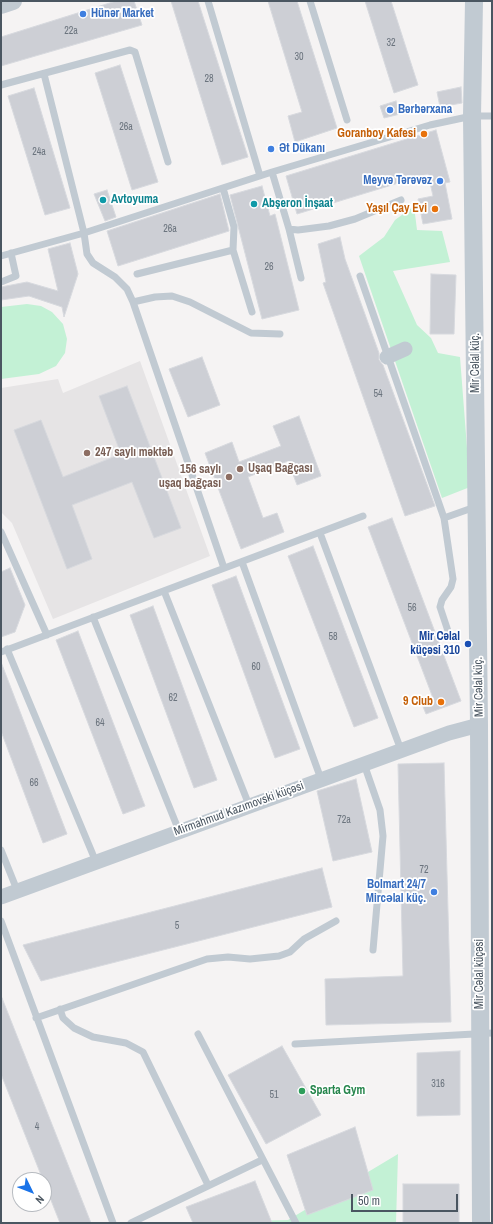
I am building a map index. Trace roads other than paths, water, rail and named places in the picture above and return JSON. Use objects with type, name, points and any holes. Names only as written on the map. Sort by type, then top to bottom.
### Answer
[{"type":"street","points":[[1,5],[13,1]]},
{"type":"street","name":"Mir Cəlal küç.","points":[[474,1],[472,116],[477,506],[486,725]]},
{"type":"street","points":[[388,357],[405,349]]},
{"type":"street","name":"Mirmahmud Kazımovski küçəsi","points":[[1,896],[401,750],[465,728],[486,725]]},
{"type":"street","name":"Mir Cəlal küçəsi","points":[[481,1223],[486,1033],[486,725]]},
{"type":"lane","points":[[208,1],[260,176]]},
{"type":"lane","points":[[310,1],[347,120]]},
{"type":"lane","points":[[1,85],[130,50],[135,52],[168,162]]},
{"type":"lane","points":[[44,74],[84,233],[87,254],[90,259],[101,269],[115,277],[123,285],[134,302],[224,568]]},
{"type":"lane","points":[[1,256],[84,233],[272,172],[430,125],[472,116],[492,116]]},
{"type":"lane","points":[[272,172],[289,229],[301,278]]},
{"type":"lane","points":[[223,188],[234,227],[233,250],[252,312]]},
{"type":"lane","points":[[289,229],[298,230],[329,226],[354,219],[401,200]]},
{"type":"lane","points":[[137,274],[233,250]]},
{"type":"lane","points":[[1,282],[16,276],[12,253]]},
{"type":"lane","points":[[360,276],[444,518],[453,579],[451,587],[442,600],[440,607],[450,637]]},
{"type":"lane","points":[[134,302],[155,297],[172,296],[190,302],[251,333],[280,334]]},
{"type":"lane","points":[[444,518],[477,506]]},
{"type":"lane","points":[[96,862],[4,651],[363,516]]},
{"type":"lane","points":[[1,532],[47,635]]},
{"type":"lane","points":[[320,533],[401,750]]},
{"type":"lane","points":[[242,562],[321,779]]},
{"type":"lane","points":[[164,591],[249,805]]},
{"type":"lane","points":[[93,617],[179,831]]},
{"type":"lane","points":[[364,764],[380,810],[383,836],[373,950]]},
{"type":"lane","points":[[1,850],[17,890]]},
{"type":"lane","points":[[1,921],[113,1223]]},
{"type":"lane","points":[[36,1018],[207,959],[228,957],[250,959],[279,956],[290,952],[304,939],[336,921]]},
{"type":"lane","points":[[60,1009],[63,1018],[74,1028],[93,1037],[126,1044],[143,1052],[208,1185]]},
{"type":"lane","points":[[295,1044],[486,1033]]},
{"type":"lane","points":[[198,1034],[296,1223]]},
{"type":"lane","points":[[131,1223],[262,1160]]},
{"type":"place","name":"Hünər Market","points":[[83,14]]},
{"type":"place","name":"Bərbərxana","points":[[390,110]]},
{"type":"place","name":"Goranboy Kafesi","points":[[424,134]]},
{"type":"place","name":"Ət Dükanı","points":[[271,149]]},
{"type":"place","name":"Meyvə Tərəvəz","points":[[440,181]]},
{"type":"place","name":"Avtoyuma","points":[[103,200]]},
{"type":"place","name":"Abşeron İnşaat","points":[[254,204]]},
{"type":"place","name":"Yaşıl Çay Evi","points":[[435,209]]},
{"type":"place","name":"247 saylı məktəb","points":[[87,453]]},
{"type":"place","name":"Uşaq Bağçası","points":[[240,469]]},
{"type":"place","name":"156 saylı uşaq bağçası","points":[[229,477]]},
{"type":"place","name":"Mir Cəlal küçəsi 310","points":[[468,644]]},
{"type":"place","name":"9 Club","points":[[441,702]]},
{"type":"place","name":"Bolmart 24/7 Mircәlal küç.","points":[[434,892]]},
{"type":"place","name":"Sparta Gym","points":[[302,1091]]}]
